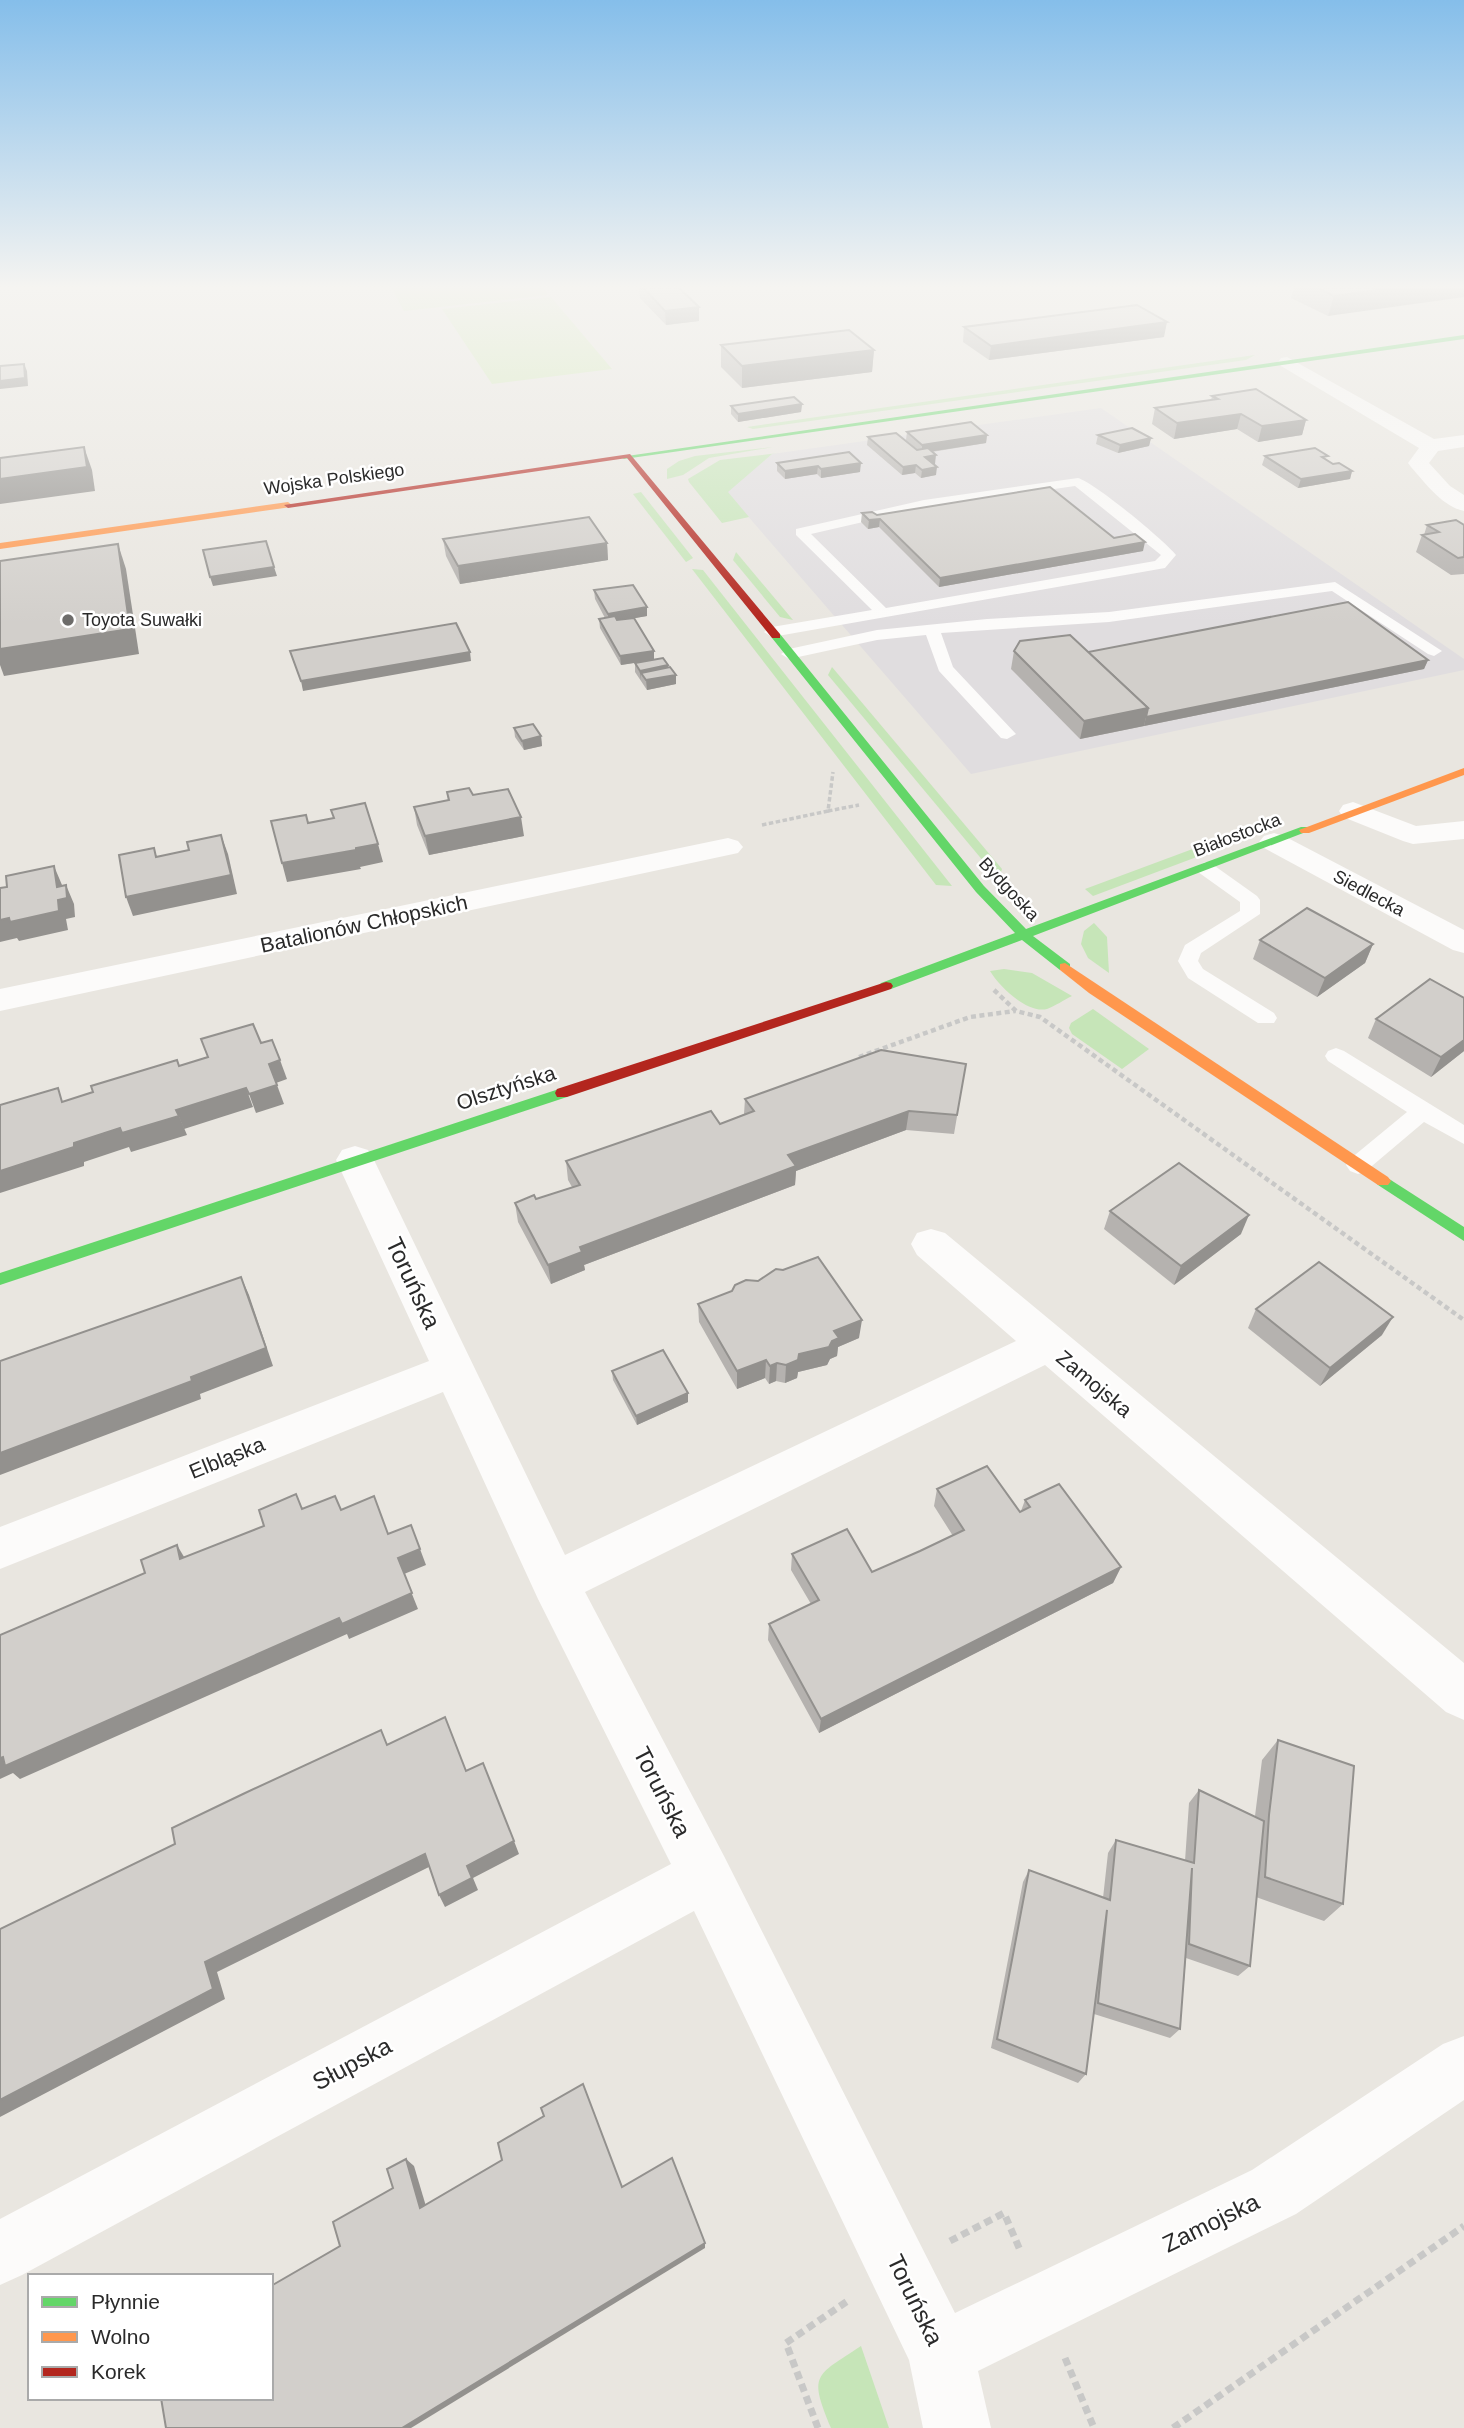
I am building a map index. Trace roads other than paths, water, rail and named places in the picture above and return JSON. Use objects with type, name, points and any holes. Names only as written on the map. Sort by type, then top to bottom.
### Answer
[{"type":"street","name":"Wojska Polskiego","points":[[0,546],[1040,397]]},
{"type":"street","points":[[1348,397],[1431,446],[1464,441]]},
{"type":"street","points":[[1431,446],[1418,463],[1443,490],[1464,505]]},
{"type":"street","name":"Bydgoska","points":[[630,456],[980,889],[1025,936],[1094,989],[1464,1235]]},
{"type":"street","name":"Białostocka","points":[[1025,936],[1464,771]]},
{"type":"street","points":[[1353,811],[1413,835],[1464,830]]},
{"type":"street","name":"Siedlecka","points":[[1274,842],[1464,943]]},
{"type":"street","name":"Batalionów Chłopskich","points":[[0,1000],[728,847]]},
{"type":"street","name":"Olsztyńska","points":[[0,1279],[961,960],[1025,936]]},
{"type":"street","name":"Toruńska","points":[[355,1160],[555,1583],[705,1875],[941,2354],[957,2428]]},
{"type":"street","points":[[931,1244],[1047,1345]]},
{"type":"street","name":"Zamojska","points":[[555,1583],[1047,1345],[1464,1695]]},
{"type":"street","name":"Elbląska","points":[[0,1548],[454,1369]]},
{"type":"street","name":"Słupska","points":[[0,2253],[705,1875]]},
{"type":"street","name":"Zamojska","points":[[941,2354],[1275,2192],[1464,2064]]},
{"type":"lane","points":[[772,632],[883,613],[1160,565],[1168,555],[1154,540],[1078,482],[924,504],[801,533],[883,613]]},
{"type":"lane","points":[[789,654],[877,635],[1109,617],[1335,586],[1434,651]]},
{"type":"lane","points":[[932,629],[945,668],[1007,734]]},
{"type":"lane","points":[[1205,868],[1251,900],[1250,914],[1192,950],[1188,961],[1195,973],[1266,1018]]},
{"type":"lane","points":[[1336,1056],[1464,1136]]},
{"type":"lane","points":[[1358,1165],[1423,1111]]},
{"type":"place","name":"Toyota Suwałki","points":[[68,620]]}]
